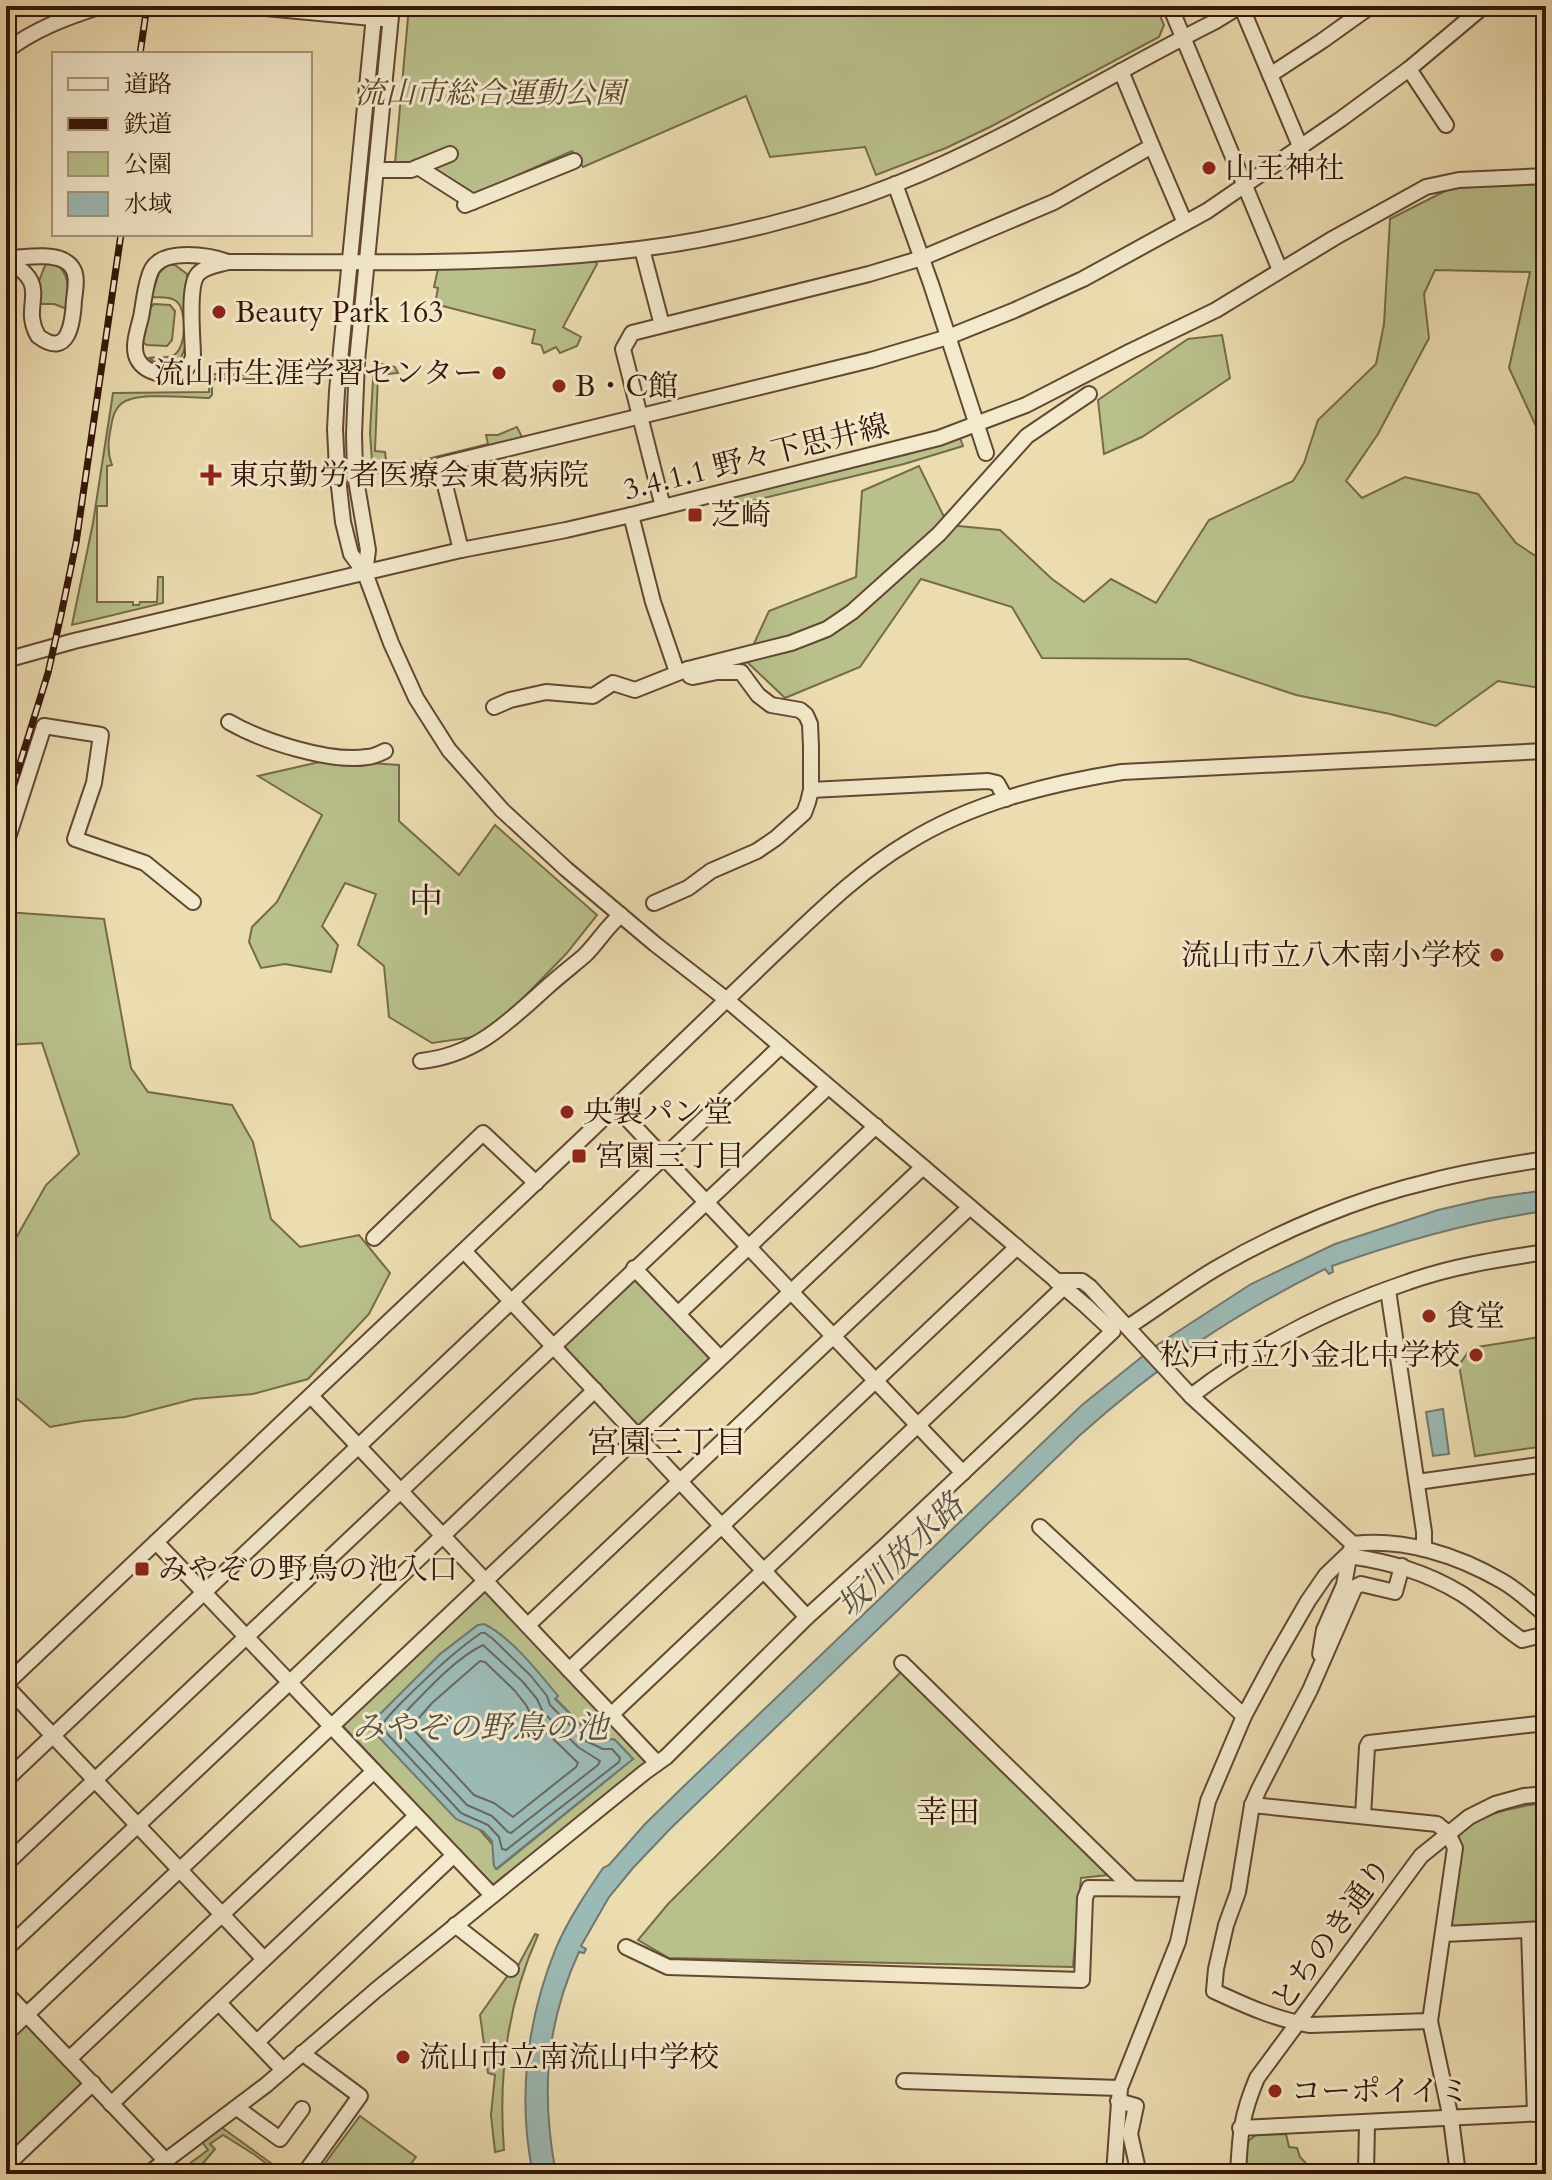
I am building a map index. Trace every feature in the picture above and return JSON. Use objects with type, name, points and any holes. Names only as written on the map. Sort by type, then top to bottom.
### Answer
[{"type":"street","points":[[6,51],[28,35],[102,6]]},
{"type":"street","points":[[245,6],[392,13],[357,361],[355,474],[368,550],[365,573]]},
{"type":"street","points":[[1170,6],[1280,270]]},
{"type":"street","points":[[228,262],[213,256],[171,256],[154,266],[135,347],[138,361],[151,372],[177,374],[189,365],[193,357],[192,287],[204,269],[228,262],[510,259],[642,249],[761,225],[831,207],[895,184],[1001,137],[1240,6],[1300,146]]},
{"type":"street","points":[[1270,75],[1371,6]]},
{"type":"street","points":[[461,550],[440,465],[871,360],[948,337],[1015,310],[1083,279],[1185,223],[1245,185],[1409,69],[1484,6]]},
{"type":"street","points":[[148,2174],[237,2108],[455,1925],[666,1757],[807,1617],[1113,1331],[727,1000],[621,915],[502,810],[449,750],[416,698],[365,573],[351,554],[343,522],[337,469],[337,403],[374,12]]},
{"type":"street","points":[[1409,69],[1446,125]]},
{"type":"street","points":[[1121,71],[1185,223]]},
{"type":"street","points":[[663,507],[623,349],[632,333],[922,258],[1054,202],[1152,146]]},
{"type":"street","points":[[376,170],[411,170],[450,154]]},
{"type":"street","points":[[418,167],[469,204],[574,161]]},
{"type":"street","name":"3.4.1.1 野々下思井線","points":[[6,660],[189,613],[461,550],[631,515],[892,451],[976,425],[1026,405],[1216,310],[1426,187],[1482,178],[1546,176]]},
{"type":"street","points":[[895,184],[986,453]]},
{"type":"street","points":[[642,249],[662,325]]},
{"type":"street","points":[[171,256],[197,276]]},
{"type":"street","points":[[6,259],[46,257],[54,257],[73,269],[72,326],[64,340],[57,343],[44,341],[35,331],[33,284],[46,257]]},
{"type":"street","points":[[6,259],[26,273],[33,284]]},
{"type":"street","points":[[494,707],[546,692],[593,696],[613,683],[635,690],[682,670],[809,637],[840,621],[939,534],[1027,436],[1089,394]]},
{"type":"street","points":[[631,515],[653,602],[682,670],[693,677],[717,672],[741,672],[758,695],[771,705],[800,710],[810,724],[811,790],[804,813],[757,851],[711,871],[688,888],[654,903]]},
{"type":"street","points":[[229,722],[273,742],[344,758],[370,757],[385,751]]},
{"type":"street","points":[[6,844],[44,726],[101,735],[94,783],[75,839],[145,863],[193,902]]},
{"type":"street","points":[[264,1959],[6,1685],[832,900],[891,853],[928,831],[1006,799],[1055,785],[1122,772],[1546,751]]},
{"type":"street","points":[[811,790],[988,781],[997,783],[1006,799]]},
{"type":"street","points":[[421,1061],[460,1052],[492,1036],[585,955],[621,915]]},
{"type":"street","points":[[6,1780],[781,1046]]},
{"type":"street","points":[[6,1864],[828,1087]]},
{"type":"street","points":[[616,1107],[963,1473]]},
{"type":"street","points":[[679,1313],[876,1126]]},
{"type":"street","points":[[374,1238],[483,1133],[536,1183]]},
{"type":"street","points":[[1131,1331],[1215,1269],[1318,1219],[1429,1181],[1546,1159]]},
{"type":"street","points":[[6,2034],[923,1167]]},
{"type":"street","points":[[528,1625],[970,1207]]},
{"type":"street","points":[[569,1670],[1017,1247]]},
{"type":"street","points":[[464,1251],[807,1617]]},
{"type":"street","points":[[1189,1393],[1337,1309],[1444,1271],[1546,1252]]},
{"type":"street","points":[[634,1268],[720,1358]]},
{"type":"street","points":[[612,1714],[918,1426],[1060,1284],[1082,1281],[1189,1393],[1351,1551],[1402,1566],[1463,1594],[1522,1640],[1546,1634]]},
{"type":"street","points":[[1388,1290],[1424,1549]]},
{"type":"street","points":[[6,1949],[595,1390]]},
{"type":"street","points":[[311,1396],[657,1763]]},
{"type":"street","points":[[1417,1482],[1546,1464]]},
{"type":"street","points":[[1040,1527],[1244,1716]]},
{"type":"street","points":[[156,1542],[492,1895]]},
{"type":"street","points":[[1114,2174],[1119,2095],[1178,1942],[1208,1801],[1244,1716],[1308,1601],[1326,1575],[1351,1551],[1387,1542],[1424,1549],[1478,1569],[1501,1580],[1546,1615]]},
{"type":"street","points":[[1318,1671],[1324,1630],[1344,1585],[1351,1551]]},
{"type":"street","points":[[1402,1566],[1395,1592],[1361,1584],[1355,1587],[1310,1690],[1252,1805],[1238,1892],[1226,1925],[1214,1991],[1284,2020],[1310,2025],[1430,2021]]},
{"type":"street","points":[[902,1663],[1132,1888]]},
{"type":"street","points":[[1363,1816],[1369,1743],[1546,1723]]},
{"type":"street","points":[[69,2059],[374,1771]]},
{"type":"street","name":"とちのき通り","points":[[1238,2174],[1240,2128],[1257,2078],[1421,1856],[1469,1817],[1495,1804],[1546,1794]]},
{"type":"street","points":[[1252,1805],[1437,1824],[1448,1833],[1455,1848],[1430,2021],[1451,2119],[1458,2174]]},
{"type":"street","points":[[111,2104],[416,1816]]},
{"type":"street","points":[[257,2042],[454,1855]]},
{"type":"street","points":[[626,1947],[668,1967],[1082,1980],[1085,1898],[1089,1888],[1188,1889]]},
{"type":"street","points":[[455,1925],[511,1969]]},
{"type":"street","points":[[1444,1934],[1546,1929]]},
{"type":"street","points":[[1240,2128],[1541,2113],[1539,2021],[1529,1930]]},
{"type":"street","points":[[6,1993],[165,2160]]},
{"type":"street","points":[[219,2003],[283,2070]]},
{"type":"street","points":[[302,2053],[360,2096],[304,2174]]},
{"type":"street","points":[[904,2081],[1119,2095],[1136,2106],[1130,2134],[1139,2174]]},
{"type":"street","points":[[6,2166],[93,2083]]},
{"type":"street","points":[[237,2108],[280,2139],[302,2109]]},
{"type":"street","points":[[1366,2174],[1367,2123]]},
{"type":"green space","name":"流山市総合運動公園","points":[[409,6],[1156,6],[1164,25],[1159,37],[990,127],[876,175],[865,147],[770,157],[746,96],[583,167],[572,151],[473,195],[395,163]]},
{"type":"green space","points":[[1546,184],[1546,439],[1541,437],[1509,368],[1530,272],[1435,270],[1424,294],[1429,338],[1378,434],[1346,481],[1362,498],[1405,477],[1478,494],[1516,543],[1546,563],[1546,689],[1498,681],[1436,726],[1296,695],[1188,659],[1042,658],[1012,607],[921,579],[860,667],[785,698],[746,661],[769,611],[856,577],[862,491],[919,466],[948,525],[1000,530],[1052,579],[1084,602],[1111,579],[1156,603],[1209,520],[1293,481],[1304,463],[1318,420],[1376,364],[1384,324],[1390,219],[1453,187]]},
{"type":"green space","points":[[594,260],[597,264],[563,327],[581,337],[577,346],[560,353],[556,347],[544,353],[541,345],[532,343],[535,330],[435,304],[438,288],[434,287],[438,269]]},
{"type":"green space","points":[[46,263],[55,263],[64,272],[67,309],[54,304],[39,304],[39,281]]},
{"type":"green space","points":[[167,265],[175,265],[187,274],[188,324],[184,350],[179,360],[165,366],[149,358],[174,355],[181,344],[184,328],[180,305],[176,301],[151,297],[159,273]]},
{"type":"green space","points":[[154,304],[170,305],[175,311],[172,340],[167,346],[142,342],[148,310]]},
{"type":"green space","points":[[1222,335],[1230,378],[1142,437],[1104,454],[1098,400],[1188,339]]},
{"type":"green space","points":[[374,362],[395,367],[398,373],[378,375],[375,451],[385,452],[387,469],[488,444],[486,435],[498,435],[517,427],[523,439],[373,474],[370,433]]},
{"type":"green space","points":[[210,374],[257,375],[261,378],[260,382],[256,379],[215,379],[209,398],[150,396],[128,400],[119,406],[112,421],[108,446],[112,465],[107,466],[107,506],[97,506],[97,602],[133,602],[133,605],[139,605],[140,602],[157,602],[158,577],[163,577],[163,603],[72,625],[93,523],[113,393],[209,392]]},
{"type":"green space","points":[[960,438],[963,446],[904,464],[719,509],[718,505],[730,498]]},
{"type":"green space","points":[[328,760],[399,765],[399,821],[459,875],[495,825],[597,915],[566,954],[487,1035],[432,1043],[389,1017],[384,966],[358,945],[376,894],[345,883],[322,926],[338,945],[331,972],[285,964],[261,968],[249,942],[252,927],[277,902],[322,815],[258,776]]},
{"type":"green space","points":[[6,912],[104,919],[131,1068],[148,1092],[232,1105],[253,1142],[271,1219],[300,1247],[359,1235],[390,1273],[369,1314],[308,1379],[253,1394],[194,1399],[125,1417],[50,1427],[6,1389],[6,1234],[16,1238],[46,1185],[79,1154],[42,1043],[6,1045]]},
{"type":"green space","points":[[632,1279],[638,1279],[709,1355],[709,1360],[640,1426],[635,1426],[563,1350],[563,1344]]},
{"type":"green space","points":[[1546,1336],[1546,1446],[1475,1456],[1459,1365],[1471,1348]]},
{"type":"green space","points":[[483,1592],[489,1592],[645,1757],[645,1763],[493,1886],[342,1725]],"holes":[[[478,1625],[487,1627],[520,1653],[557,1696],[555,1698],[592,1736],[605,1742],[615,1740],[633,1759],[497,1869],[494,1866],[493,1845],[479,1829],[439,1655]]]},
{"type":"green space","points":[[901,1672],[1108,1875],[1081,1878],[1073,1967],[669,1958],[638,1940],[668,1904]]},
{"type":"green space","points":[[1546,1803],[1546,1925],[1447,1931],[1459,1849],[1459,1828],[1501,1811]]},
{"type":"green space","points":[[535,1934],[538,1935],[519,1987],[507,2040],[502,2094],[504,2150],[495,2152],[491,2115],[495,2075],[488,2073],[480,2015],[519,1964]]},
{"type":"green space","points":[[25,2025],[31,2025],[81,2079],[82,2086],[6,2158],[6,2043]]},
{"type":"green space","points":[[360,2116],[416,2157],[403,2174],[317,2174]]},
{"type":"green space","points":[[221,2127],[286,2174],[280,2174],[223,2135],[210,2144],[215,2149],[194,2174],[182,2174],[189,2164],[208,2150],[202,2142]]},
{"type":"green space","points":[[1286,2134],[1289,2147],[1297,2148],[1313,2174],[1246,2174],[1247,2142],[1256,2135]]},
{"type":"water","points":[[1546,1190],[1546,1211],[1438,1233],[1332,1266],[1333,1272],[1329,1274],[1325,1269],[1258,1305],[1166,1365],[1079,1436],[670,1829],[609,1897],[581,1946],[586,1949],[584,1953],[579,1952],[559,2007],[549,2061],[548,2116],[556,2174],[533,2174],[526,2117],[528,2059],[538,2003],[556,1948],[603,1868],[684,1786],[1082,1405],[1154,1347],[1251,1284],[1335,1244],[1438,1210]]},
{"type":"water","points":[[1443,1409],[1449,1454],[1433,1456],[1426,1412]]},
{"type":"water","name":"みやぞの野鳥の池","points":[[484,1624],[524,1656],[558,1696],[555,1699],[592,1736],[595,1734],[605,1742],[615,1740],[633,1759],[496,1869],[492,1841],[483,1831],[456,1819],[374,1732],[373,1727],[379,1715],[439,1655],[478,1625]]},
{"type":"railway","points":[[140,52],[147,6]]},
{"type":"railway","points":[[6,808],[48,673],[76,543],[121,236]]},
{"type":"place","name":"山王神社","points":[[1209,168]]},
{"type":"place","name":"Beauty Park 163","points":[[219,312]]},
{"type":"place","name":"流山市生涯学習センター","points":[[499,373]]},
{"type":"place","name":"B・C館","points":[[559,386]]},
{"type":"place","name":"東京勤労者医療会東葛病院","points":[[211,475]]},
{"type":"place","name":"芝崎","points":[[695,515]]},
{"type":"place","name":"流山市立八木南小学校","points":[[1497,955]]},
{"type":"place","name":"央製パン堂","points":[[567,1112]]},
{"type":"place","name":"宮園三丁目","points":[[579,1156]]},
{"type":"place","name":"食堂","points":[[1429,1316]]},
{"type":"place","name":"松戸市立小金北中学校","points":[[1476,1355]]},
{"type":"place","name":"みやぞの野鳥の池入口","points":[[142,1569]]},
{"type":"place","name":"流山市立南流山中学校","points":[[403,2057]]},
{"type":"place","name":"コーポイイミ","points":[[1275,2091]]},
{"type":"district","name":"中","points":[[426,900]]},
{"type":"district","name":"宮園三丁目","points":[[667,1442]]},
{"type":"district","name":"幸田","points":[[948,1812]]},
{"type":"water label","name":"坂川放水路","points":[[900,1555]]}]
